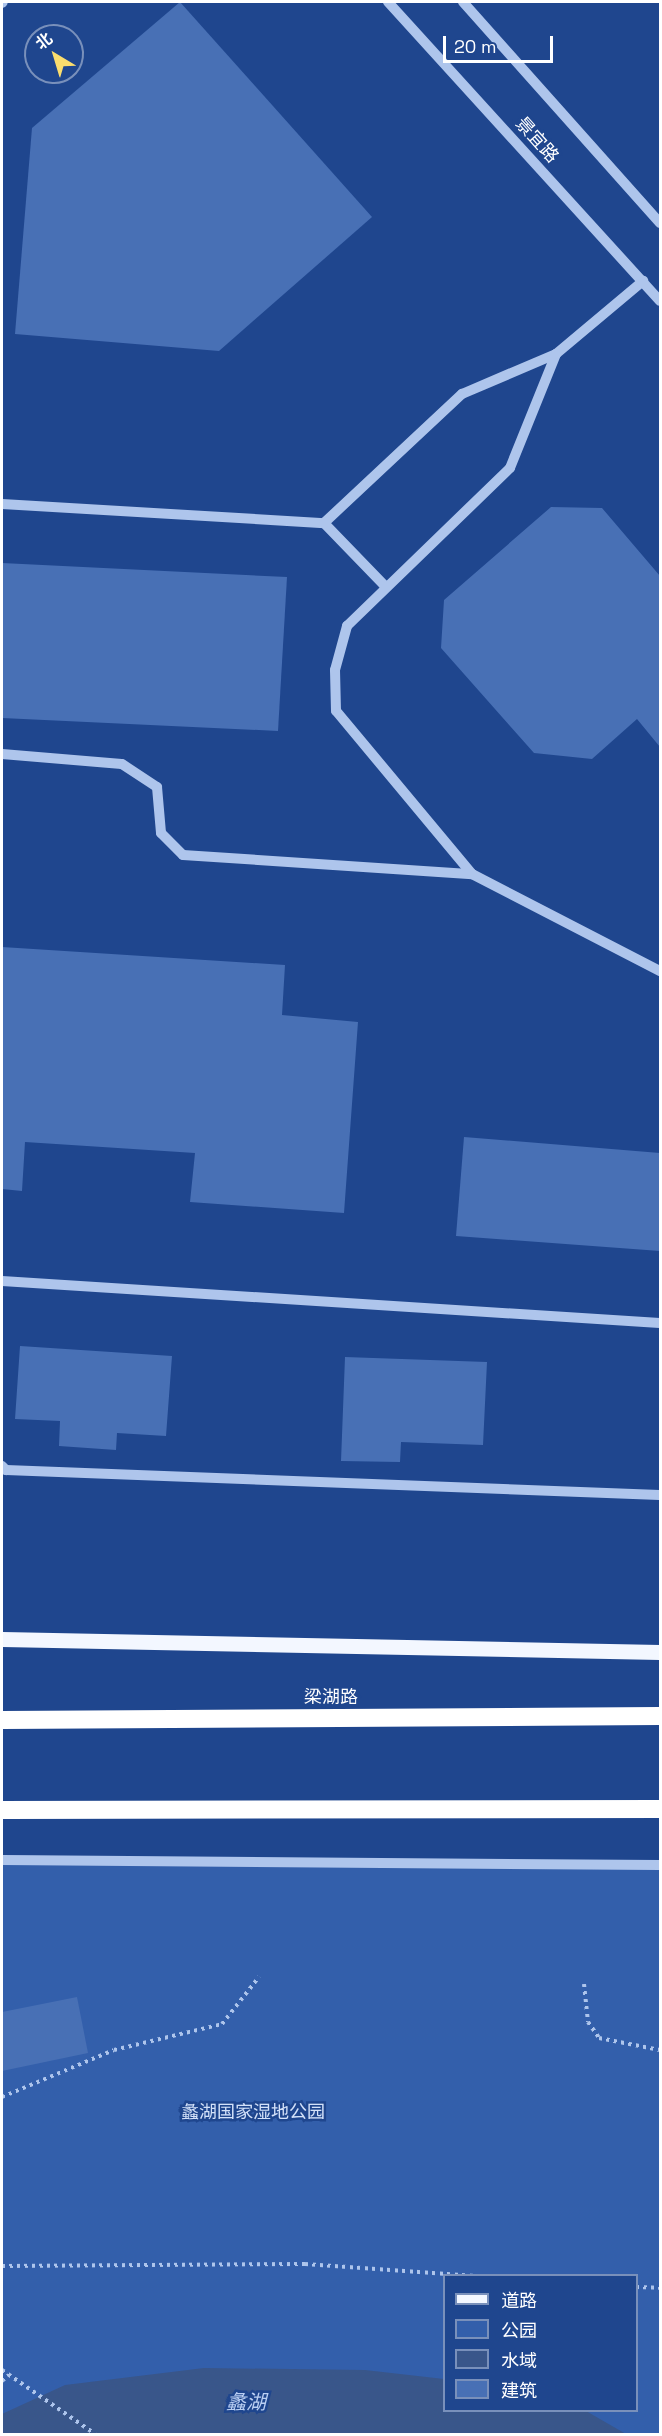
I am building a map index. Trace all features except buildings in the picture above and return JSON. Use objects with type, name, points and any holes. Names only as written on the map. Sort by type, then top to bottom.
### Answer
[{"type":"highway","name":"梁湖路","points":[[2,1720],[660,1716]]},
{"type":"highway","points":[[2,1809],[660,1809]]},
{"type":"main road","points":[[2,1639],[660,1652]]},
{"type":"street","name":"景宜路","points":[[388,2],[660,301]]},
{"type":"street","name":"景宜路","points":[[464,2],[660,223]]},
{"type":"street","points":[[324,523],[462,394],[556,354],[643,281]]},
{"type":"street","points":[[556,354],[510,468],[347,626],[335,670],[336,711],[472,874],[660,971]]},
{"type":"street","points":[[2,504],[324,523],[386,587]]},
{"type":"street","points":[[2,754],[122,764],[157,787],[161,833],[183,855],[472,874]]},
{"type":"street","points":[[2,1281],[660,1323]]},
{"type":"street","points":[[2,1466],[6,1470],[660,1495]]},
{"type":"street","points":[[2,1860],[660,1865]]},
{"type":"path","points":[[2,2097],[114,2050],[222,2024],[259,1977]]},
{"type":"path","points":[[584,1984],[588,2022],[599,2038],[660,2050]]},
{"type":"path","points":[[653,2048],[660,2043]]},
{"type":"path","points":[[2,2266],[305,2264],[448,2274]]},
{"type":"path","points":[[638,2287],[660,2288]]},
{"type":"path","points":[[2,2370],[95,2434]]},
{"type":"path","points":[[2,2381],[9,2375]]},
{"type":"green space","name":"蠡湖国家湿地公园","points":[[2,1855],[660,1868],[660,2434],[2,2434]]},
{"type":"water","name":"蠡湖","points":[[204,2368],[365,2370],[443,2379],[443,2412],[588,2412],[626,2434],[2,2434],[2,2414],[65,2385]]}]
